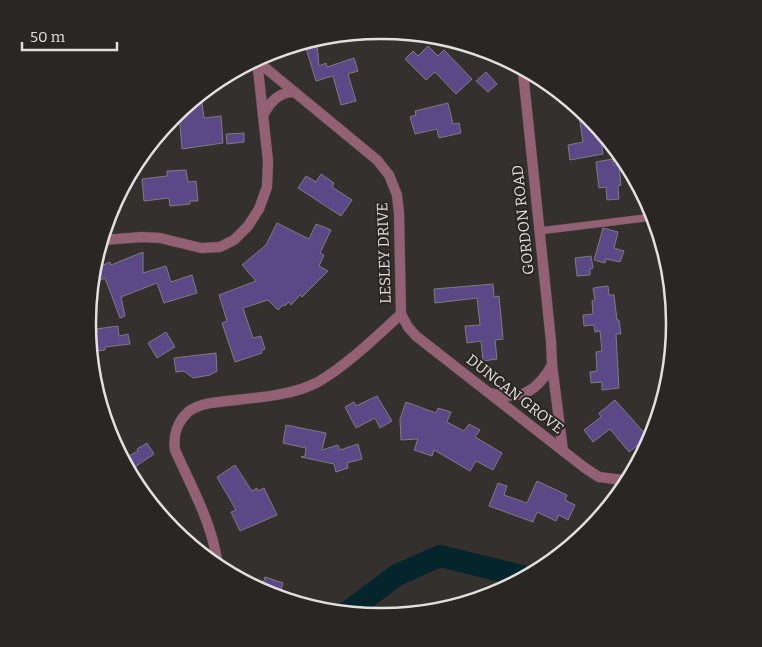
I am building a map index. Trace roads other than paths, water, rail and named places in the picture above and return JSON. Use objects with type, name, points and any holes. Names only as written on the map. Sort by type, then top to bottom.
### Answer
[{"type":"street","name":"LESLEY DRIVE","points":[[216,555],[207,520],[175,450],[173,439],[181,420],[189,411],[208,404],[270,396],[307,387],[339,368],[401,314],[399,213],[398,195],[394,184],[385,168],[377,160],[262,65]]},
{"type":"street","points":[[109,240],[142,237],[160,238],[200,248],[220,247],[234,240],[248,226],[258,209],[267,187],[268,161],[258,67]]},
{"type":"street","name":"GORDON ROAD","points":[[524,77],[552,365],[563,451]]},
{"type":"street","points":[[263,116],[272,102],[288,92],[294,92]]},
{"type":"street","name":"DUNCAN GROVE","points":[[401,314],[408,327],[416,336],[584,468],[599,477],[620,480]]},
{"type":"street","points":[[486,392],[513,396],[526,393],[536,388],[552,365]]},
{"type":"lane","points":[[539,231],[645,218]]},
{"type":"waterway","points":[[354,607],[397,575],[440,556],[515,574]]}]
